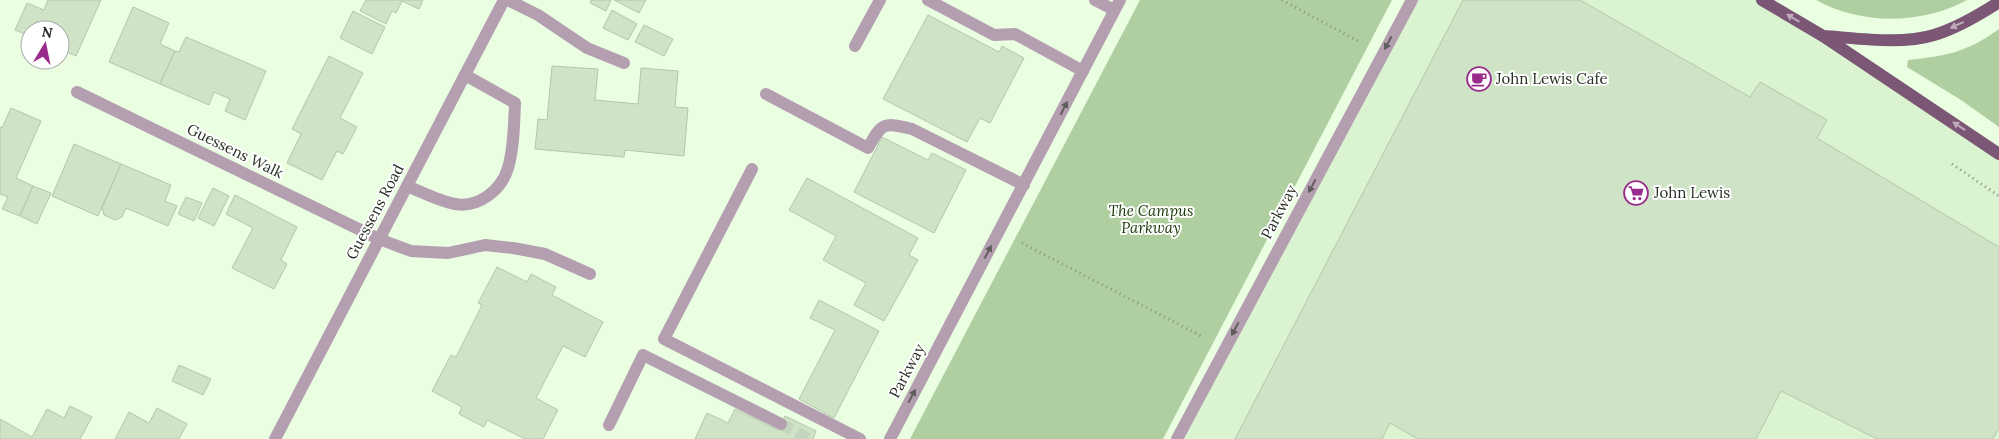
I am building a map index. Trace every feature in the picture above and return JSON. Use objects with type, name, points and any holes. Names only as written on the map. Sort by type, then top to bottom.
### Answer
[{"type":"main road","points":[[1762,0],[1823,36],[1999,154]]},
{"type":"main road","points":[[1823,36],[1893,40],[1933,36],[1984,12],[1999,2]]},
{"type":"street","points":[[506,0],[538,15],[587,48],[624,63]]},
{"type":"street","name":"Guessens Road","points":[[276,439],[379,239],[506,0]]},
{"type":"street","points":[[855,46],[880,0]]},
{"type":"street","points":[[928,0],[994,35],[1015,34],[1083,71]]},
{"type":"street","points":[[1095,0],[1117,5]]},
{"type":"street","name":"Parkway","points":[[1177,439],[1412,0]]},
{"type":"street","name":"Parkway","points":[[890,439],[1117,5]]},
{"type":"street","points":[[407,186],[455,204],[476,204],[496,190],[508,170],[515,103],[465,75]]},
{"type":"street","name":"Guessens Walk","points":[[77,92],[379,239],[411,251],[448,253],[485,245],[513,248],[545,254],[590,274]]},
{"type":"street","points":[[766,94],[868,148],[878,130],[883,126],[895,125],[912,129],[1024,185]]},
{"type":"street","points":[[752,169],[664,339],[860,439]]},
{"type":"street","points":[[608,426],[642,355],[781,424]]},
{"type":"path","points":[[1282,0],[1382,55]]},
{"type":"path","points":[[1952,164],[1999,196]]},
{"type":"path","points":[[1000,231],[1225,348]]},
{"type":"shaded area","name":"John Lewis","points":[[1412,0],[1762,0],[1999,154],[1999,439],[1177,439]]},
{"type":"green space","name":"The Campus Parkway","points":[[1140,0],[1392,0],[1163,439],[910,439]]},
{"type":"green space","points":[[1816,0],[1967,0],[1930,14],[1911,18],[1891,19],[1871,18],[1852,14]]},
{"type":"green space","points":[[1999,29],[1999,127],[1961,100],[1907,67],[1908,60],[1956,52],[1977,43]]},
{"type":"building","points":[[48,0],[101,0],[76,56],[70,53],[70,20],[20,20],[20,32],[15,30],[27,3],[44,10]]},
{"type":"building","points":[[366,0],[423,0],[419,9],[402,1],[396,13],[392,11],[386,24],[360,11]]},
{"type":"building","points":[[591,0],[611,0],[606,11],[590,3]]},
{"type":"building","points":[[614,0],[646,0],[639,13]]},
{"type":"building","name":"John Lewis","points":[[1463,0],[1580,0],[1750,97],[1760,82],[1827,120],[1817,138],[1999,247],[1999,428],[1993,439],[1877,439],[1781,391],[1756,439],[1418,439],[1390,423],[1382,439],[1235,439]]},
{"type":"building","points":[[133,7],[169,23],[160,44],[175,51],[160,84],[109,62]]},
{"type":"building","points":[[612,10],[637,24],[628,40],[603,28]]},
{"type":"building","points":[[353,11],[385,27],[372,54],[340,38]]},
{"type":"building","points":[[928,15],[999,52],[1002,46],[1024,58],[990,123],[980,118],[967,142],[883,99]]},
{"type":"building","points":[[644,25],[673,39],[664,56],[635,42]]},
{"type":"building","points":[[186,37],[266,71],[245,120],[225,111],[230,99],[214,92],[209,105],[160,84],[175,51],[179,52]]},
{"type":"building","points":[[329,56],[363,73],[340,118],[357,127],[343,154],[337,151],[322,180],[287,163],[301,134],[292,129]]},
{"type":"building","points":[[552,66],[598,69],[595,100],[638,104],[641,68],[678,71],[675,107],[688,108],[684,156],[625,150],[624,157],[535,149],[538,119],[547,120]]},
{"type":"building","points":[[11,108],[41,121],[16,178],[33,186],[20,216],[2,209],[8,197],[0,194],[0,127],[2,128]]},
{"type":"building","points":[[882,137],[928,160],[932,153],[966,170],[934,233],[854,192]]},
{"type":"building","points":[[74,144],[121,164],[98,216],[52,196]]},
{"type":"building","points":[[121,164],[171,185],[165,201],[177,206],[168,226],[126,208],[122,217],[115,220],[104,215],[102,208]]},
{"type":"building","points":[[807,178],[918,238],[909,255],[918,260],[884,321],[854,305],[866,283],[823,260],[836,236],[789,210]]},
{"type":"building","points":[[33,186],[51,193],[37,224],[20,216]]},
{"type":"building","points":[[213,188],[229,196],[214,226],[198,218]]},
{"type":"building","points":[[235,195],[297,227],[281,260],[287,264],[274,289],[232,268],[253,228],[226,214]]},
{"type":"building","points":[[186,197],[202,203],[194,221],[178,214]]},
{"type":"building","points":[[497,267],[527,282],[531,274],[556,287],[552,295],[603,322],[585,357],[563,346],[536,398],[558,410],[543,439],[525,439],[487,420],[484,427],[459,414],[462,407],[432,391],[451,355],[456,357],[482,305],[478,303]]},
{"type":"building","points":[[819,300],[879,331],[834,418],[799,399],[835,330],[810,318]]},
{"type":"building","points":[[179,365],[211,379],[203,395],[172,381]]},
{"type":"building","points":[[70,406],[92,417],[80,439],[0,439],[0,419],[32,437],[47,409],[64,418]]},
{"type":"building","points":[[157,408],[187,424],[179,439],[115,439],[129,412],[149,423]]},
{"type":"building","points":[[735,409],[778,430],[785,416],[816,431],[813,439],[695,439],[707,413],[728,423]]},
{"type":"tunnel","points":[[781,424],[809,439]]},
{"type":"place","name":"John Lewis Cafe","points":[[1479,79]]},
{"type":"place","name":"John Lewis","points":[[1636,193]]}]
